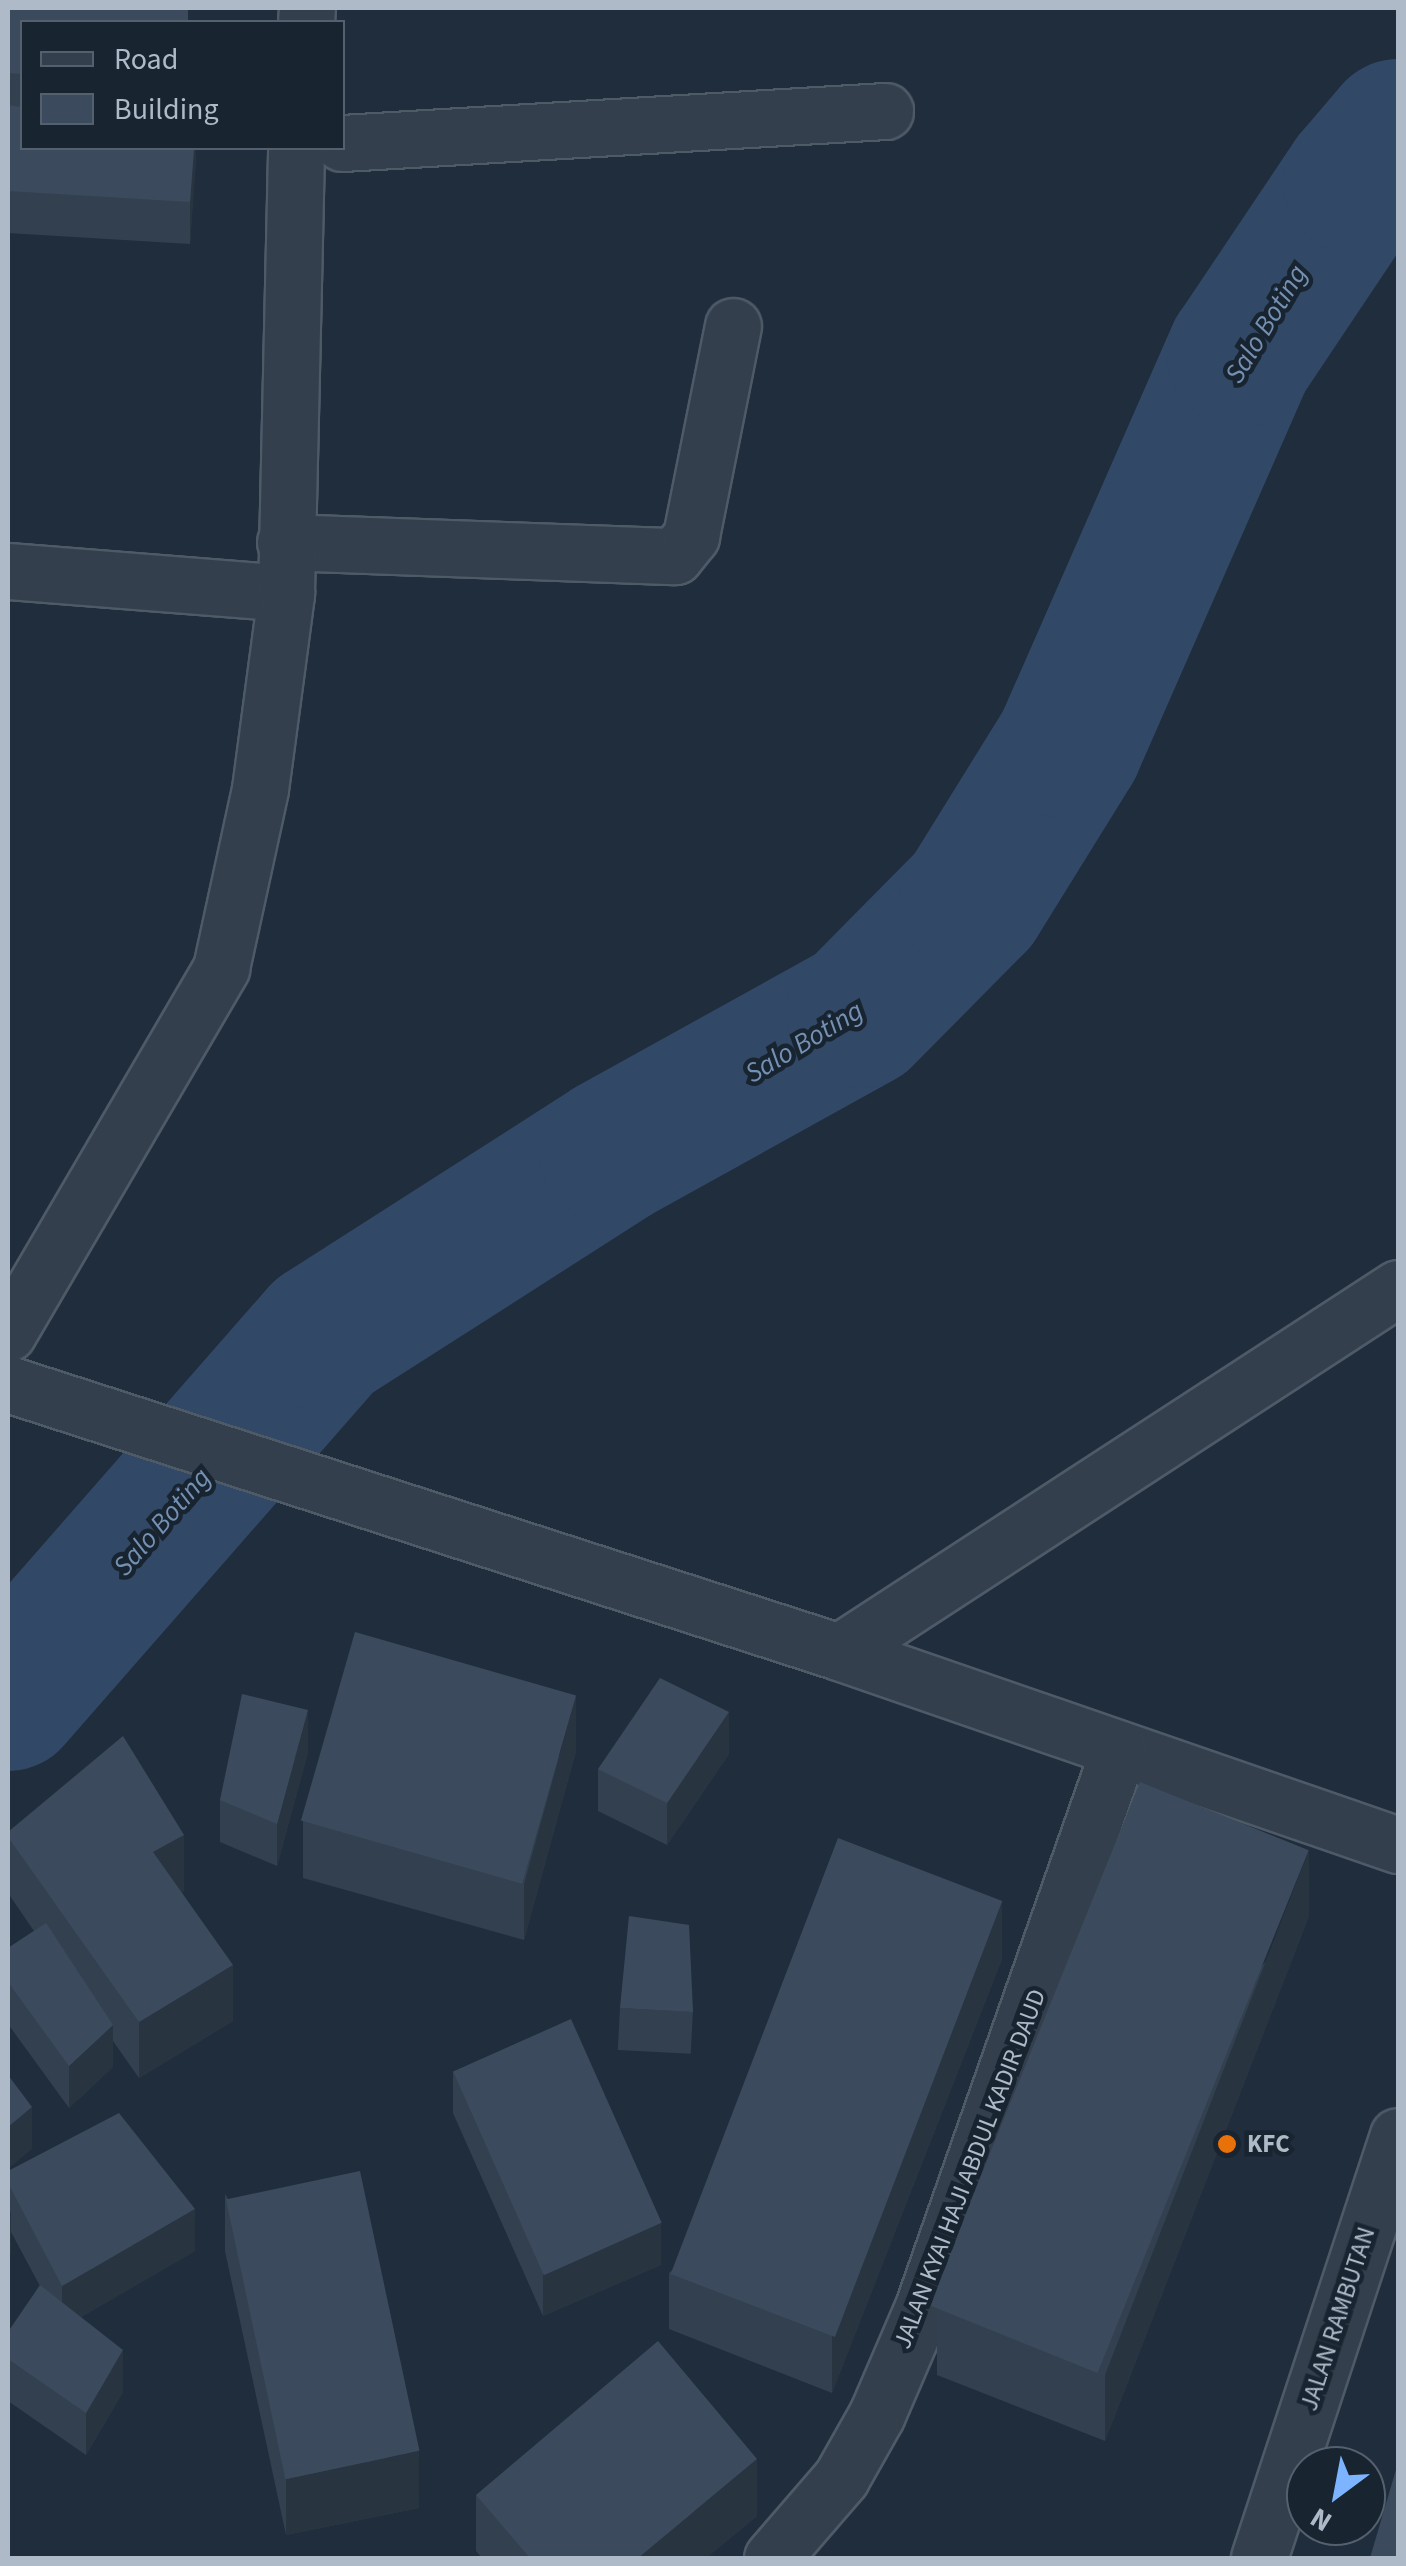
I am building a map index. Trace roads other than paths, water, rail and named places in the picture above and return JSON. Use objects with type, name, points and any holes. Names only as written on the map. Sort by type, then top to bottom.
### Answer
[{"type":"street","points":[[345,143],[885,111]]},
{"type":"street","points":[[8,1333],[220,968],[260,790],[286,568],[296,150]]},
{"type":"street","points":[[8,571],[286,568],[674,556],[690,536],[734,326]]},
{"type":"street","points":[[840,1652],[1398,1288]]},
{"type":"street","points":[[8,1384],[840,1652],[1118,1752],[1398,1845]]},
{"type":"street","name":"JALAN KYAI HAJI ABDUL KADIR DAUD","points":[[772,2558],[840,2478],[877,2414],[923,2307],[1118,1752]]},
{"type":"street","name":"JALAN RAMBUTAN","points":[[1259,2558],[1398,2136]]},
{"type":"waterway","name":"Salo Boting","points":[[8,1697],[324,1336],[613,1151],[860,1014],[973,900],[1069,745],[1241,354],[1357,181],[1398,133]]},
{"type":"place","name":"KFC","points":[[1227,2144]]}]
